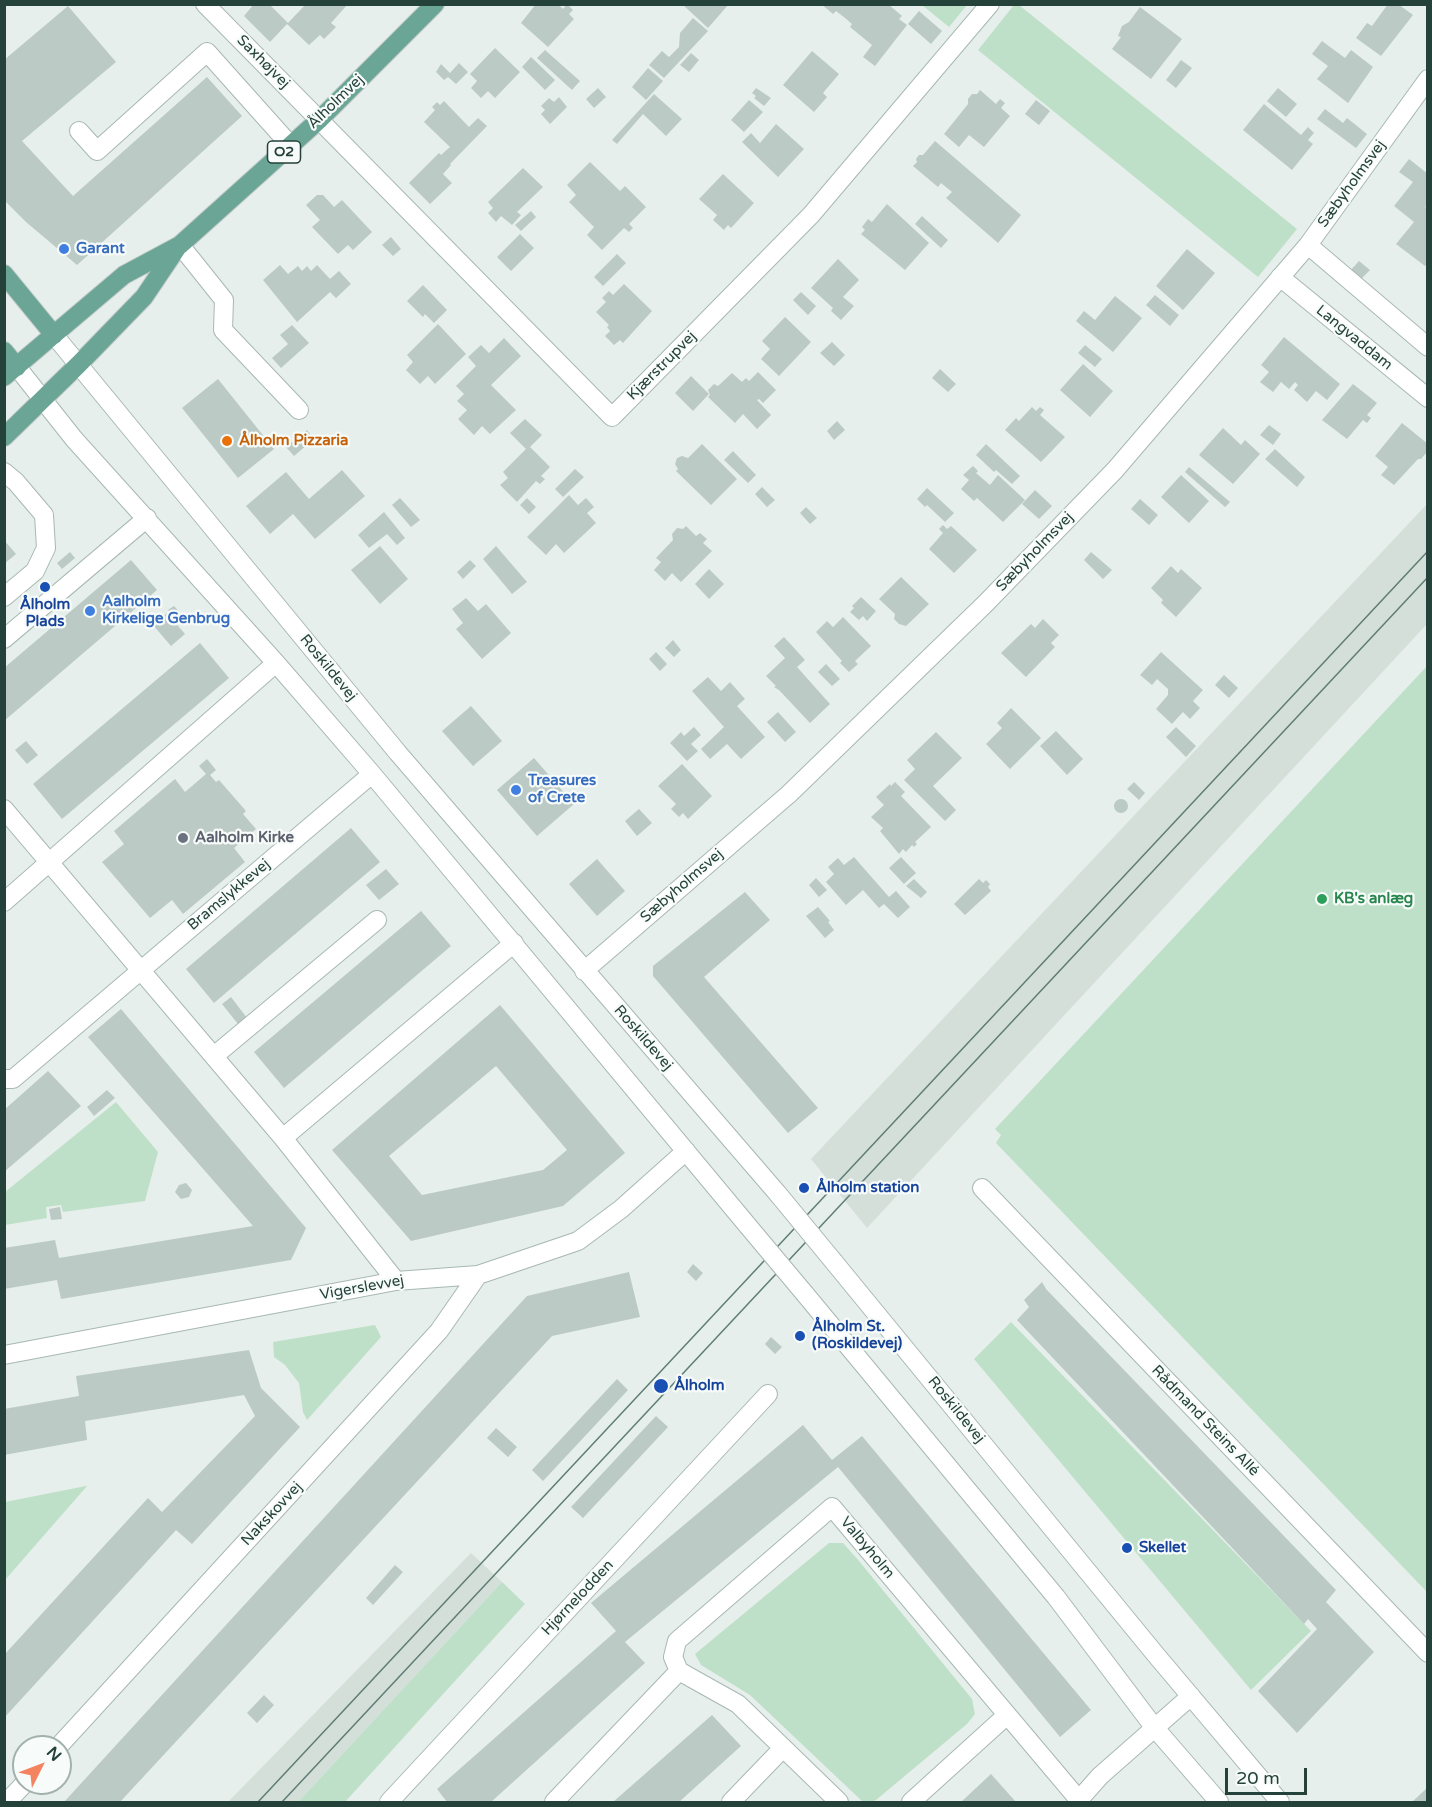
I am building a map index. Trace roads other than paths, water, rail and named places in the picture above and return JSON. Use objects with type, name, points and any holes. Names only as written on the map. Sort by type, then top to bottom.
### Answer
[{"type":"main road","name":"Ålholmvej","points":[[11,372],[124,275],[180,244],[320,119],[435,4]]},
{"type":"main road","name":"Ålholmvej","points":[[4,437],[80,364],[144,297],[180,244]]},
{"type":"main road","name":"Roskildevej","points":[[4,274],[54,335]]},
{"type":"main road","points":[[4,351],[11,372]]},
{"type":"street","name":"Saxhøjvej","points":[[205,4],[320,119]]},
{"type":"street","name":"Kjærstrupvej","points":[[320,119],[612,417],[811,215],[990,4]]},
{"type":"street","points":[[79,131],[97,151],[207,52],[236,35]]},
{"type":"street","points":[[207,52],[291,146]]},
{"type":"street","name":"Sæbyholmsvej","points":[[584,971],[789,794],[985,604],[1115,470],[1308,245],[1428,79]]},
{"type":"street","points":[[180,244],[224,300],[224,330],[299,411]]},
{"type":"street","points":[[1308,245],[1428,346]]},
{"type":"street","name":"Langvaddam","points":[[1280,277],[1428,398]]},
{"type":"street","name":"Roskildevej","points":[[54,335],[390,744],[778,1194],[1280,1803]]},
{"type":"street","points":[[11,372],[44,399],[74,439],[276,663],[372,774],[1056,1597],[1154,1727],[1219,1803]]},
{"type":"street","points":[[4,471],[44,515],[46,548],[36,571],[4,597]]},
{"type":"street","points":[[4,639],[147,518]]},
{"type":"street","points":[[4,902],[276,663]]},
{"type":"street","name":"Bramslykkevej","points":[[4,1079],[13,1078],[372,774]]},
{"type":"street","points":[[4,809],[283,1137],[396,1281]]},
{"type":"street","points":[[214,1056],[377,920]]},
{"type":"street","points":[[283,1137],[514,943]]},
{"type":"street","name":"Vigerslevvej","points":[[4,1355],[396,1281],[478,1275],[578,1241],[621,1209],[686,1151]]},
{"type":"street","name":"Rådmand Steins Allé","points":[[982,1188],[1428,1653]]},
{"type":"street","name":"Nakskovvej","points":[[69,1735],[439,1331],[478,1275]]},
{"type":"street","name":"Hjørnelodden","points":[[389,1803],[768,1394]]},
{"type":"street","name":"Valbyholm","points":[[679,1671],[673,1656],[677,1641],[832,1507],[1078,1802]]},
{"type":"street","points":[[554,1803],[679,1671],[738,1704],[839,1803]]},
{"type":"street","points":[[1078,1802],[1100,1776],[1191,1696]]},
{"type":"street","points":[[911,1803],[1007,1715]]},
{"type":"street","points":[[731,1803],[783,1748]]},
{"type":"tram line","points":[[258,1802],[1428,551]]},
{"type":"tram line","points":[[282,1802],[1428,577]]},
{"type":"place","name":"Garant","points":[[64,249]]},
{"type":"place","name":"Ålholm Pizzaria","points":[[227,441]]},
{"type":"place","name":"Ålholm Plads","points":[[45,587]]},
{"type":"place","name":"Aalholm Kirkelige Genbrug","points":[[90,611]]},
{"type":"place","name":"Treasures of Crete","points":[[516,790]]},
{"type":"place","name":"Aalholm Kirke","points":[[183,838]]},
{"type":"place","name":"KB's anlæg","points":[[1322,899]]},
{"type":"place","name":"Ålholm station","points":[[804,1188]]},
{"type":"place","name":"Ålholm St. (Roskildevej)","points":[[800,1336]]},
{"type":"place","name":"Ålholm","points":[[661,1386]]},
{"type":"place","name":"Skellet","points":[[1127,1548]]}]
